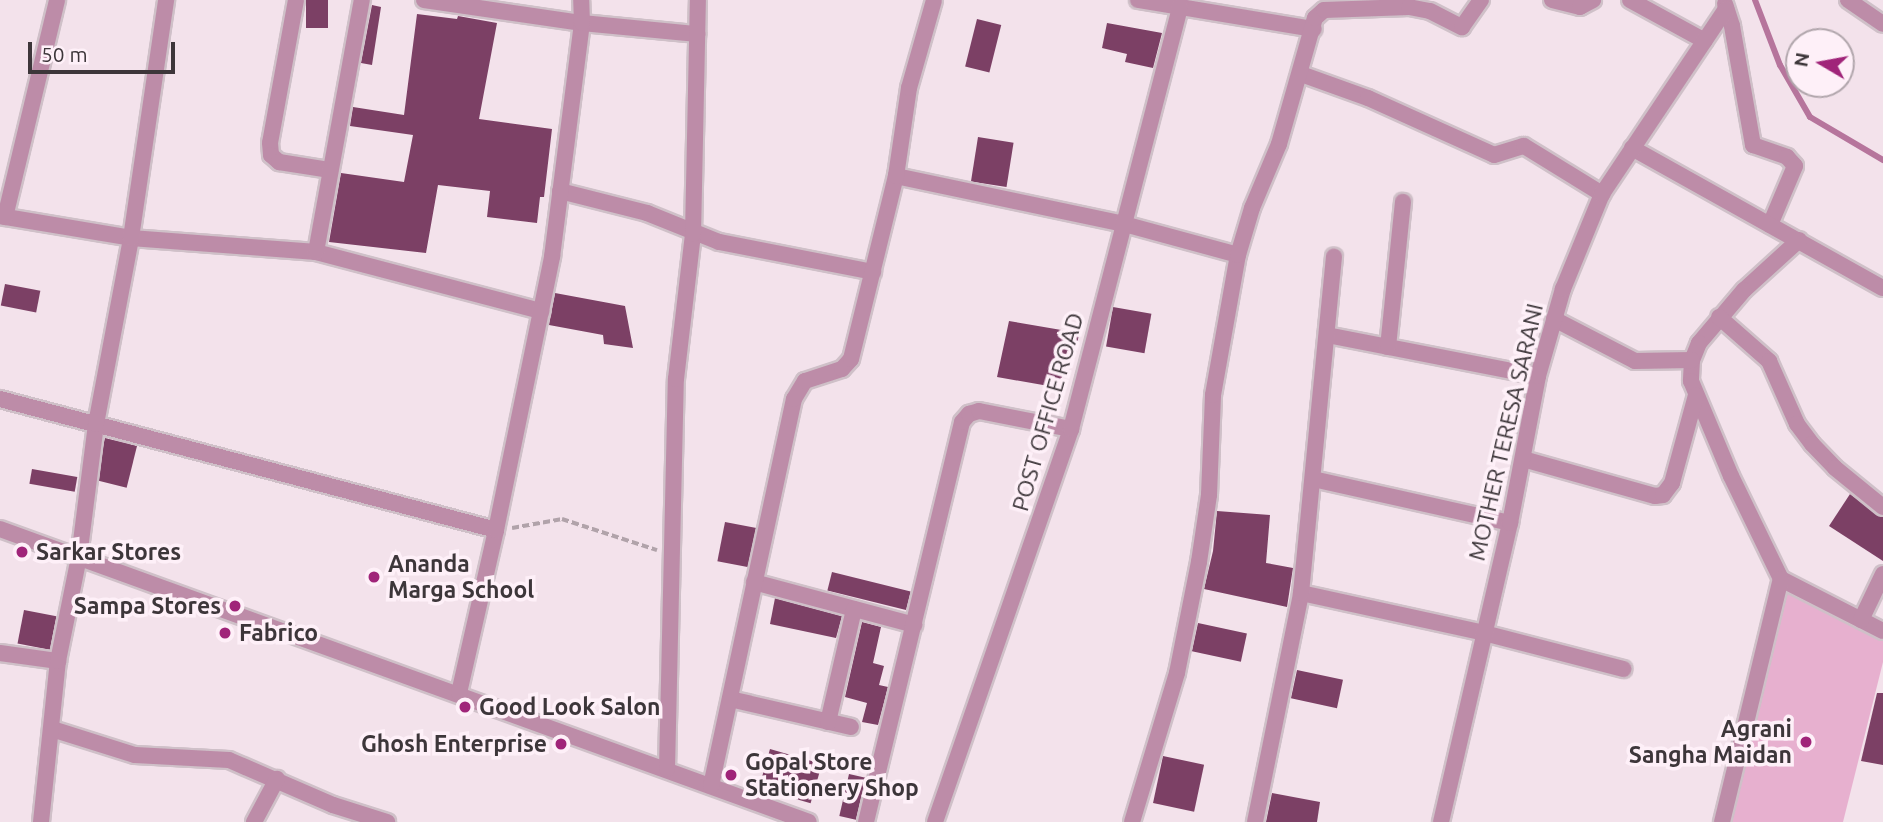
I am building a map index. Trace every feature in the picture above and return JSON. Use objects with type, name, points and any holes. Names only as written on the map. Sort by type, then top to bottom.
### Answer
[{"type":"street","points":[[57,0],[2,216],[131,238],[316,252],[541,311]]},
{"type":"street","points":[[41,822],[58,661],[79,557],[96,424],[131,238],[166,0]]},
{"type":"street","points":[[296,0],[270,143],[271,155],[279,162],[330,170]]},
{"type":"street","points":[[316,252],[362,0]]},
{"type":"street","points":[[424,0],[582,23],[697,34]]},
{"type":"street","points":[[459,693],[541,311],[582,23],[581,0]]},
{"type":"street","points":[[667,769],[676,379],[693,234],[698,0]]},
{"type":"street","points":[[711,786],[794,399],[805,381],[849,365],[896,176],[909,88],[934,0]]},
{"type":"street","points":[[1138,0],[1314,29]]},
{"type":"street","points":[[1132,822],[1177,673],[1199,562],[1209,495],[1213,395],[1238,255],[1252,208],[1279,144],[1315,18],[1324,10],[1351,11],[1385,6],[1430,11],[1462,27],[1481,0]]},
{"type":"street","points":[[1552,0],[1580,7],[1593,0]]},
{"type":"street","points":[[1630,0],[1705,41]]},
{"type":"street","points":[[1848,0],[1883,24]]},
{"type":"street","points":[[1725,4],[1732,26],[1754,145],[1787,157],[1795,166],[1770,225]]},
{"type":"street","name":"MOTHER TERESA SARANI","points":[[1441,822],[1510,523],[1538,376],[1563,289],[1602,194],[1705,41],[1725,4]]},
{"type":"street","name":"POST OFFICE ROAD","points":[[935,822],[1071,429],[1180,7]]},
{"type":"street","points":[[1301,74],[1368,98],[1494,155],[1524,146],[1602,194]]},
{"type":"street","points":[[1632,148],[1883,288]]},
{"type":"street","points":[[896,176],[1124,224],[1238,255]]},
{"type":"street","points":[[560,191],[648,213],[693,234],[719,242],[873,272]]},
{"type":"street","points":[[1388,347],[1403,202]]},
{"type":"street","points":[[1799,240],[1744,290],[1719,317],[1699,343],[1690,372],[1696,395],[1781,579],[1883,631]]},
{"type":"street","points":[[1255,822],[1301,593],[1334,257]]},
{"type":"street","points":[[1719,317],[1769,361],[1797,424],[1812,444],[1835,468],[1883,507]]},
{"type":"street","points":[[1554,319],[1634,361],[1692,360]]},
{"type":"street","points":[[1327,335],[1538,376]]},
{"type":"street","points":[[1523,459],[1655,496],[1663,495],[1672,483],[1696,395]]},
{"type":"street","points":[[0,399],[496,530]]},
{"type":"street","points":[[866,822],[962,422],[969,414],[979,411],[1071,429]]},
{"type":"street","points":[[1313,479],[1510,523]]},
{"type":"street","points":[[0,529],[459,693],[809,822]]},
{"type":"street","points":[[1861,620],[1883,574]]},
{"type":"street","points":[[1722,822],[1781,579]]},
{"type":"street","points":[[754,582],[914,625]]},
{"type":"street","points":[[1301,593],[1484,633],[1623,669]]},
{"type":"street","points":[[828,722],[854,609]]},
{"type":"street","points":[[0,653],[58,661]]},
{"type":"street","points":[[730,699],[851,727]]},
{"type":"street","points":[[52,729],[135,755],[229,760],[333,805],[387,822]]},
{"type":"street","points":[[254,822],[277,779]]},
{"type":"path","points":[[496,530],[562,519],[672,555]]},
{"type":"shaded area","name":"Agrani Sangha Maidan","points":[[1785,590],[1883,636],[1883,662],[1843,822],[1730,822]]},
{"type":"building","points":[[306,0],[328,0],[328,28],[306,28]]},
{"type":"building","points":[[372,5],[381,7],[372,65],[361,63]]},
{"type":"building","points":[[417,14],[457,19],[458,16],[497,23],[479,119],[552,129],[544,197],[540,197],[537,223],[487,217],[490,191],[438,185],[426,253],[329,242],[341,173],[404,182],[413,135],[350,126],[353,107],[404,115]]},
{"type":"building","points":[[977,19],[1001,25],[989,73],[965,67]]},
{"type":"building","points":[[1107,23],[1162,33],[1153,68],[1125,62],[1127,54],[1102,48]]},
{"type":"building","points":[[978,137],[1014,143],[1007,187],[971,181]]},
{"type":"building","points":[[5,284],[40,291],[36,312],[1,306]]},
{"type":"building","points":[[555,293],[625,306],[633,348],[604,344],[603,335],[549,325]]},
{"type":"building","points":[[1113,307],[1151,314],[1144,353],[1106,346]]},
{"type":"building","points":[[1009,321],[1079,333],[1076,352],[1067,351],[1060,388],[997,377]]},
{"type":"building","points":[[105,438],[137,446],[127,488],[95,480]]},
{"type":"building","points":[[32,469],[77,477],[75,492],[29,484]]},
{"type":"building","points":[[1850,494],[1883,517],[1883,561],[1829,526]]},
{"type":"building","points":[[1217,511],[1270,515],[1266,563],[1293,568],[1287,607],[1204,589],[1213,551]]},
{"type":"building","points":[[725,522],[756,528],[749,567],[717,561]]},
{"type":"building","points":[[832,572],[911,592],[906,610],[827,590]]},
{"type":"building","points":[[775,598],[842,616],[836,638],[770,624]]},
{"type":"building","points":[[24,610],[56,616],[50,650],[18,643]]},
{"type":"building","points":[[862,622],[881,627],[873,663],[884,666],[879,685],[888,687],[878,725],[862,722],[867,703],[845,697]]},
{"type":"building","points":[[1198,623],[1247,633],[1241,662],[1192,651]]},
{"type":"building","points":[[1297,670],[1343,680],[1337,708],[1291,698]]},
{"type":"building","points":[[1877,693],[1883,693],[1883,765],[1861,761]]},
{"type":"building","points":[[770,749],[822,764],[811,803],[759,788]]},
{"type":"building","points":[[1163,756],[1204,765],[1194,812],[1153,803]]},
{"type":"building","points":[[849,774],[866,778],[856,820],[839,816]]},
{"type":"building","points":[[1272,793],[1320,802],[1317,822],[1266,822]]},
{"type":"waterway","points":[[1755,0],[1780,65],[1810,117],[1883,160]]},
{"type":"place","name":"Sarkar Stores","points":[[22,552]]},
{"type":"place","name":"Ananda Marga School","points":[[374,577]]},
{"type":"place","name":"Sampa Stores","points":[[235,606]]},
{"type":"place","name":"Fabrico","points":[[225,633]]},
{"type":"place","name":"Good Look Salon","points":[[465,707]]},
{"type":"place","name":"Agrani Sangha Maidan","points":[[1806,742]]},
{"type":"place","name":"Ghosh Enterprise","points":[[561,744]]},
{"type":"place","name":"Gopal Store Stationery Shop","points":[[731,775]]}]
